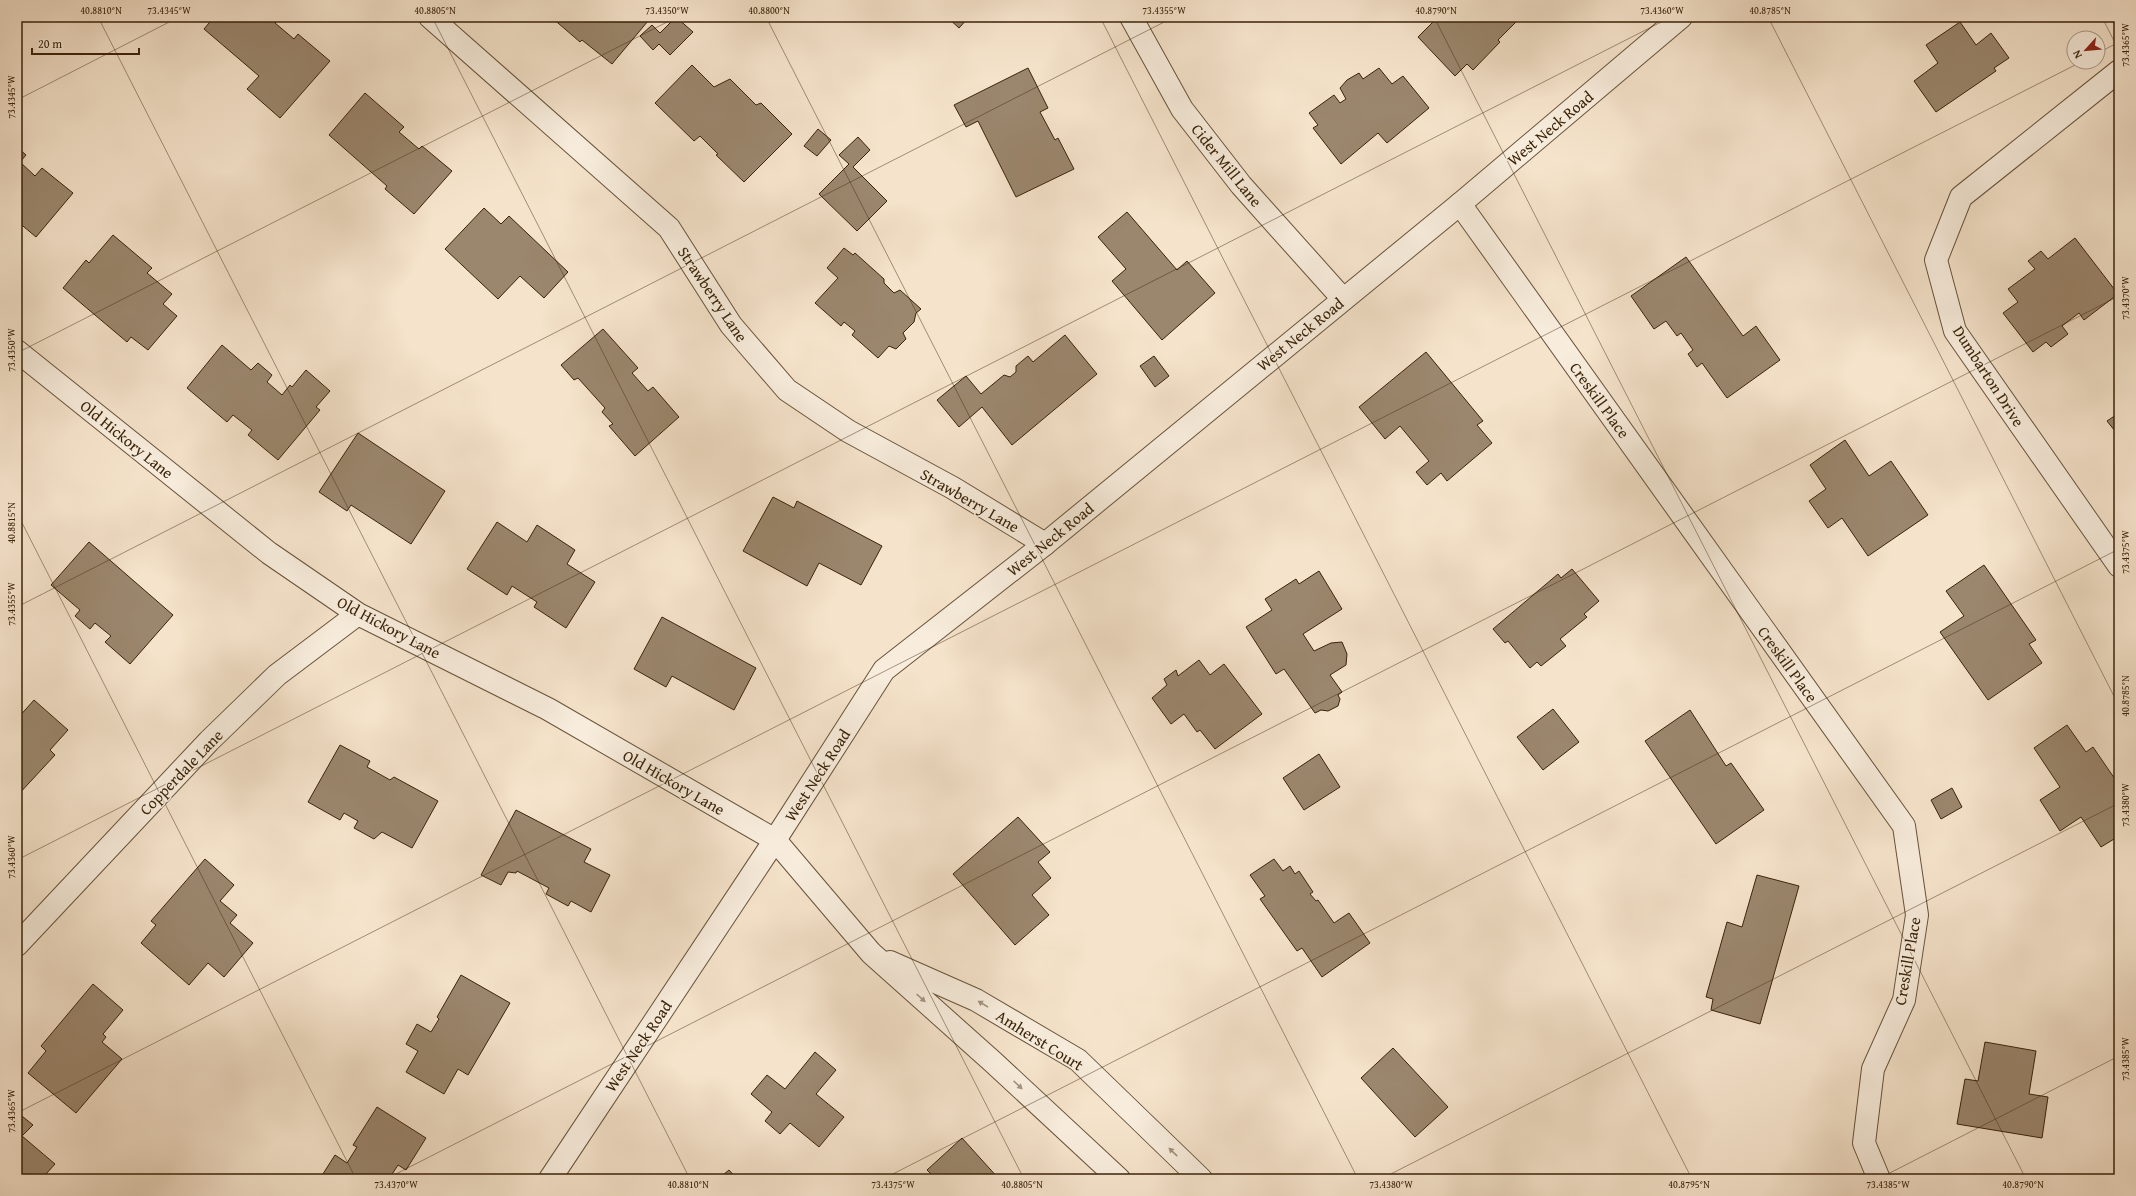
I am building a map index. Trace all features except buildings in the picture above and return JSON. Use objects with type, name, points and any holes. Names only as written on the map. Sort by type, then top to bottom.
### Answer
[{"type":"street","name":"Strawberry Lane","points":[[430,17],[669,228],[731,325],[787,390],[848,431],[953,488],[1045,544]]},
{"type":"street","name":"Cider Mill Lane","points":[[1131,17],[1182,110],[1241,185],[1343,299]]},
{"type":"street","name":"West Neck Road","points":[[550,1179],[775,840],[884,670],[1045,544],[1460,204],[1681,17]]},
{"type":"street","name":"Dumbarton Drive","points":[[2119,71],[1961,196],[1936,260],[1955,331],[2119,566]]},
{"type":"street","name":"Creskill Place","points":[[1460,204],[1904,826],[1917,915],[1904,1000],[1873,1069],[1864,1143],[1879,1179]]},
{"type":"street","name":"Old Hickory Lane","points":[[17,351],[269,553],[358,614],[548,709],[775,840]]},
{"type":"street","name":"Copperdale Lane","points":[[17,945],[209,741],[271,681],[358,614]]},
{"type":"street","name":"Amherst Court","points":[[775,840],[871,953],[993,1062],[1120,1179]]},
{"type":"street","name":"Amherst Court","points":[[871,953],[976,1000],[1078,1060],[1201,1179]]}]
